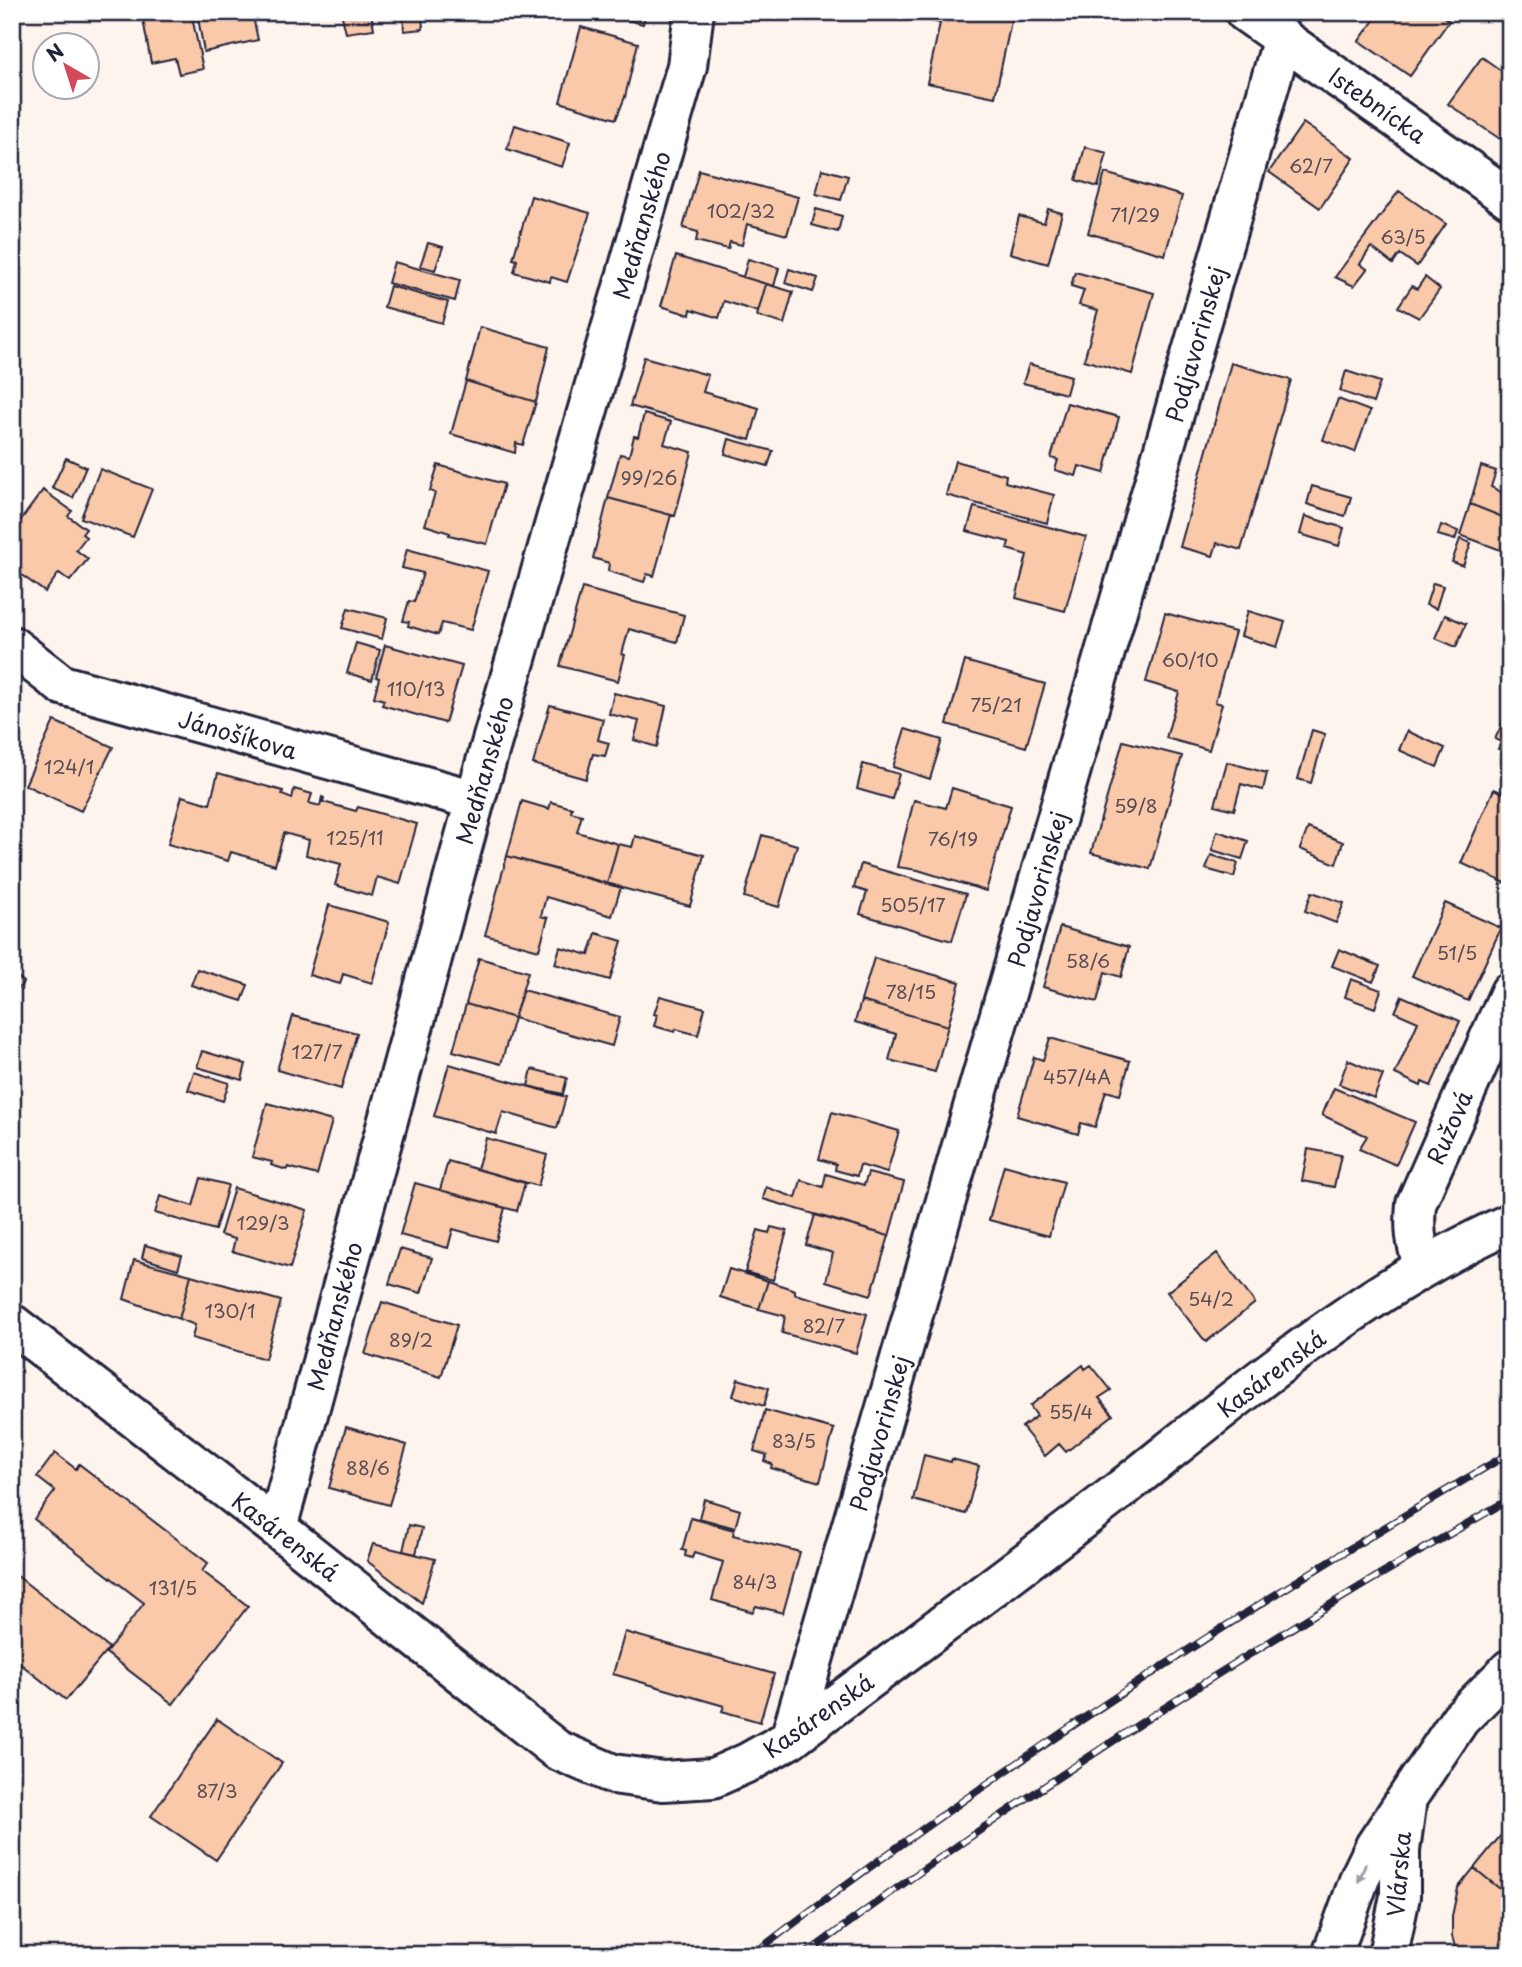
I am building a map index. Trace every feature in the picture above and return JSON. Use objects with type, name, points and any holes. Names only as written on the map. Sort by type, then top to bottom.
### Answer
[{"type":"street","name":"Medňanského","points":[[277,1528],[475,800],[687,66],[694,12]]},
{"type":"street","name":"Istebnícka","points":[[1245,12],[1510,200]]},
{"type":"street","name":"Podjavorinskej","points":[[790,1739],[1283,38]]},
{"type":"street","name":"Jánošíkova","points":[[12,646],[62,685],[475,800]]},
{"type":"street","name":"Ružová","points":[[1424,1266],[1414,1229],[1416,1204],[1510,992]]},
{"type":"street","name":"Kasárenská","points":[[12,1324],[277,1528],[557,1750],[613,1774],[663,1781],[713,1777],[749,1762],[790,1739],[1071,1528],[1279,1364],[1424,1266],[1510,1223]]},
{"type":"street","name":"Vlárska","points":[[1332,1955],[1375,1846],[1460,1719],[1510,1669]]},
{"type":"street","name":"Vlárska","points":[[1388,1955],[1400,1896],[1400,1850],[1405,1810],[1411,1794]]},
{"type":"building","points":[[191,12],[203,69],[179,74],[175,58],[151,63],[142,14]]},
{"type":"building","points":[[197,12],[252,12],[258,40],[204,52]]},
{"type":"building","points":[[341,12],[371,12],[374,29],[346,33]]},
{"type":"building","points":[[403,12],[422,12],[423,29],[404,31]]},
{"type":"building","points":[[451,12],[512,12],[512,15],[451,17]]},
{"type":"building","points":[[629,12],[646,12],[643,24],[627,20]]},
{"type":"building","points":[[888,12],[1013,12],[995,97],[927,83],[940,23]]},
{"type":"building","points":[[1380,12],[1437,12],[1449,21],[1410,76],[1359,41]]},
{"type":"building","points":[[581,27],[638,43],[625,97],[616,119],[560,102]]},
{"type":"building","points":[[1482,57],[1510,77],[1510,125],[1500,139],[1448,104]]},
{"type":"building","points":[[1303,123],[1354,158],[1320,208],[1269,172]]},
{"type":"building","points":[[515,125],[570,143],[562,167],[507,149]]},
{"type":"building","points":[[1085,147],[1107,153],[1098,187],[1076,180]]},
{"type":"building","points":[[822,169],[848,176],[841,200],[816,194]]},
{"type":"building","points":[[699,170],[798,197],[787,235],[747,224],[742,245],[730,242],[728,249],[696,241],[698,232],[683,228]]},
{"type":"building","points":[[1105,173],[1182,196],[1165,255],[1088,233]]},
{"type":"building","points":[[1399,191],[1446,224],[1417,266],[1400,254],[1393,264],[1371,247],[1360,264],[1367,269],[1354,286],[1335,277]]},
{"type":"building","points":[[531,196],[590,213],[567,282],[551,277],[550,282],[514,272],[517,260],[513,259]]},
{"type":"building","points":[[816,209],[842,216],[838,232],[812,225]]},
{"type":"building","points":[[1048,209],[1062,213],[1048,264],[1010,253],[1019,216],[1044,223]]},
{"type":"building","points":[[428,243],[443,247],[435,270],[420,266]]},
{"type":"building","points":[[676,256],[766,284],[758,312],[724,301],[719,318],[691,309],[690,315],[661,306]]},
{"type":"building","points":[[748,259],[779,268],[774,286],[743,277]]},
{"type":"building","points":[[394,262],[460,280],[455,301],[388,283]]},
{"type":"building","points":[[789,269],[818,278],[813,292],[785,283]]},
{"type":"building","points":[[1075,272],[1154,293],[1132,374],[1084,360],[1098,310],[1079,305],[1084,290],[1071,286]]},
{"type":"building","points":[[1425,277],[1440,289],[1419,318],[1398,307],[1412,286],[1417,289]]},
{"type":"building","points":[[766,284],[793,292],[784,324],[757,316]]},
{"type":"building","points":[[390,286],[448,302],[442,323],[384,307]]},
{"type":"building","points":[[480,327],[549,347],[536,402],[466,381]]},
{"type":"building","points":[[644,357],[708,375],[703,392],[759,408],[750,440],[630,406]]},
{"type":"building","points":[[1231,363],[1291,380],[1241,550],[1217,543],[1213,556],[1180,547]]},
{"type":"building","points":[[1029,364],[1071,376],[1066,394],[1023,383]]},
{"type":"building","points":[[1346,371],[1380,382],[1373,403],[1340,391]]},
{"type":"building","points":[[466,381],[536,402],[523,445],[516,443],[515,453],[451,434]]},
{"type":"building","points":[[1338,399],[1370,411],[1355,452],[1323,440]]},
{"type":"building","points":[[1067,403],[1119,417],[1104,473],[1079,466],[1076,476],[1055,470],[1058,460],[1051,458]]},
{"type":"building","points":[[644,414],[671,422],[664,444],[692,452],[675,516],[608,498],[620,454],[629,456]]},
{"type":"building","points":[[729,439],[773,451],[768,466],[725,454]]},
{"type":"building","points":[[66,458],[86,467],[73,498],[52,488]]},
{"type":"building","points":[[955,461],[1006,475],[1005,482],[1054,495],[1047,523],[946,495]]},
{"type":"building","points":[[438,465],[504,484],[487,544],[449,535],[450,533],[425,525],[435,493],[430,491]]},
{"type":"building","points":[[1481,466],[1496,471],[1491,487],[1503,493],[1510,478],[1510,520],[1470,504]]},
{"type":"building","points":[[100,469],[152,489],[133,537],[81,518]]},
{"type":"building","points":[[1312,486],[1351,497],[1345,516],[1307,504]]},
{"type":"building","points":[[43,490],[72,511],[68,516],[86,529],[82,534],[86,537],[76,550],[88,559],[70,581],[59,573],[45,592],[12,568],[12,532]]},
{"type":"building","points":[[608,498],[671,515],[654,576],[647,574],[644,582],[608,571],[609,563],[593,558]]},
{"type":"building","points":[[1470,504],[1510,520],[1509,553],[1460,535]]},
{"type":"building","points":[[974,507],[1086,537],[1065,611],[1016,598],[1027,555],[1007,549],[1009,542],[967,531]]},
{"type":"building","points":[[1305,516],[1344,528],[1339,546],[1300,534]]},
{"type":"building","points":[[1441,525],[1458,531],[1455,540],[1438,535]]},
{"type":"building","points":[[1460,539],[1471,543],[1463,566],[1452,562]]},
{"type":"building","points":[[407,549],[488,571],[471,630],[442,623],[438,635],[408,626],[409,622],[403,621],[409,601],[414,602],[423,573],[402,568]]},
{"type":"building","points":[[1433,583],[1443,586],[1436,609],[1426,605]]},
{"type":"building","points":[[582,588],[684,615],[677,642],[629,629],[618,681],[560,666]]},
{"type":"building","points":[[348,608],[387,618],[382,639],[342,628]]},
{"type":"building","points":[[1248,611],[1285,622],[1277,647],[1241,636]]},
{"type":"building","points":[[1165,613],[1235,632],[1215,702],[1222,704],[1209,750],[1166,738],[1179,692],[1146,682]]},
{"type":"building","points":[[1445,615],[1466,624],[1456,647],[1435,638]]},
{"type":"building","points":[[356,643],[380,650],[372,680],[347,673]]},
{"type":"building","points":[[385,645],[462,666],[445,723],[382,705],[384,700],[374,697],[379,678],[376,677]]},
{"type":"building","points":[[965,661],[1045,684],[1026,747],[947,724]]},
{"type":"building","points":[[614,693],[666,706],[657,747],[634,740],[639,721],[609,714]]},
{"type":"building","points":[[550,705],[603,719],[598,740],[609,743],[605,756],[593,754],[586,779],[533,764]]},
{"type":"building","points":[[1505,718],[1510,720],[1510,767],[1502,764],[1506,752],[1498,749],[1501,742],[1495,739]]},
{"type":"building","points":[[54,721],[113,747],[81,811],[25,785]]},
{"type":"building","points":[[905,729],[942,740],[930,779],[893,767]]},
{"type":"building","points":[[1312,730],[1325,734],[1311,783],[1298,779]]},
{"type":"building","points":[[1407,731],[1445,748],[1437,767],[1399,750]]},
{"type":"building","points":[[1123,741],[1182,756],[1150,869],[1091,853]]},
{"type":"building","points":[[1227,762],[1267,773],[1263,790],[1241,784],[1234,810],[1215,805]]},
{"type":"building","points":[[863,764],[899,774],[892,799],[857,789]]},
{"type":"building","points":[[218,773],[283,791],[282,795],[292,799],[294,789],[312,794],[309,803],[320,806],[322,797],[323,802],[356,811],[358,807],[417,824],[400,884],[377,877],[372,896],[335,885],[341,864],[306,855],[309,840],[284,833],[275,865],[231,852],[228,861],[168,844],[182,796],[210,804]]},
{"type":"building","points":[[952,788],[1011,806],[986,891],[918,870],[897,867],[914,800],[946,808]]},
{"type":"building","points":[[1494,789],[1510,796],[1510,885],[1461,863]]},
{"type":"building","points":[[522,801],[549,809],[551,802],[572,808],[571,812],[582,815],[577,832],[618,844],[607,884],[507,856]]},
{"type":"building","points":[[1308,828],[1343,842],[1336,864],[1300,849]]},
{"type":"building","points":[[1217,831],[1248,841],[1242,859],[1212,850]]},
{"type":"building","points":[[762,835],[797,845],[779,907],[744,897]]},
{"type":"building","points":[[635,836],[704,855],[690,906],[607,884],[618,844],[632,847]]},
{"type":"building","points":[[1211,855],[1238,863],[1234,877],[1206,869]]},
{"type":"building","points":[[507,856],[621,887],[612,916],[546,897],[541,916],[548,918],[539,950],[485,935]]},
{"type":"building","points":[[861,864],[966,894],[952,941],[860,914],[867,892],[854,888]]},
{"type":"building","points":[[1312,892],[1344,903],[1336,923],[1305,911]]},
{"type":"building","points":[[1445,903],[1501,928],[1468,1001],[1412,976]]},
{"type":"building","points":[[329,905],[389,922],[372,983],[343,974],[340,984],[309,975]]},
{"type":"building","points":[[1060,927],[1129,947],[1121,977],[1105,972],[1097,1002],[1043,987]]},
{"type":"building","points":[[596,933],[622,941],[610,980],[555,964],[560,947],[589,955]]},
{"type":"building","points":[[1339,949],[1380,966],[1373,982],[1332,966]]},
{"type":"building","points":[[479,958],[528,972],[514,1018],[466,1004]]},
{"type":"building","points":[[874,958],[960,982],[948,1026],[861,1001]]},
{"type":"building","points":[[197,969],[248,985],[242,1001],[191,985]]},
{"type":"building","points":[[12,973],[24,982],[12,996]]},
{"type":"building","points":[[1351,979],[1381,990],[1375,1008],[1345,997]]},
{"type":"building","points":[[523,990],[620,1017],[612,1046],[514,1018]]},
{"type":"building","points":[[660,996],[705,1008],[698,1035],[654,1026],[657,1015],[654,1014]]},
{"type":"building","points":[[1402,996],[1460,1021],[1431,1086],[1422,1082],[1421,1086],[1395,1074],[1418,1022],[1395,1012]]},
{"type":"building","points":[[861,1001],[948,1026],[935,1072],[889,1060],[896,1034],[855,1022]]},
{"type":"building","points":[[466,1004],[514,1018],[501,1064],[453,1051]]},
{"type":"building","points":[[293,1016],[357,1033],[341,1089],[277,1070]]},
{"type":"building","points":[[1050,1038],[1130,1061],[1120,1095],[1106,1091],[1095,1127],[1081,1123],[1078,1134],[1017,1116],[1034,1057],[1043,1060]]},
{"type":"building","points":[[202,1051],[246,1064],[242,1080],[197,1067]]},
{"type":"building","points":[[1348,1060],[1383,1075],[1374,1098],[1339,1084]]},
{"type":"building","points":[[449,1064],[566,1097],[557,1128],[503,1112],[496,1134],[434,1116]]},
{"type":"building","points":[[532,1069],[567,1078],[563,1094],[528,1086]]},
{"type":"building","points":[[194,1072],[229,1083],[223,1101],[188,1090]]},
{"type":"building","points":[[1334,1088],[1415,1122],[1396,1165],[1359,1149],[1367,1136],[1322,1115]]},
{"type":"building","points":[[267,1103],[332,1121],[317,1175],[288,1167],[287,1170],[271,1165],[272,1162],[252,1157]]},
{"type":"building","points":[[832,1112],[899,1131],[887,1173],[860,1165],[857,1176],[835,1170],[836,1164],[819,1159]]},
{"type":"building","points":[[486,1138],[547,1155],[538,1186],[477,1169]]},
{"type":"building","points":[[1308,1149],[1341,1155],[1334,1187],[1302,1181]]},
{"type":"building","points":[[448,1161],[525,1183],[517,1211],[440,1190]]},
{"type":"building","points":[[1004,1165],[1064,1182],[1049,1236],[989,1220]]},
{"type":"building","points":[[868,1173],[904,1182],[889,1236],[763,1199],[766,1187],[796,1198],[801,1180],[823,1187],[826,1174],[864,1185]]},
{"type":"building","points":[[201,1178],[228,1185],[215,1230],[155,1213],[160,1196],[193,1206]]},
{"type":"building","points":[[415,1183],[505,1208],[496,1241],[453,1229],[448,1248],[400,1235]]},
{"type":"building","points":[[234,1188],[307,1210],[290,1268],[232,1251],[235,1239],[220,1235]]},
{"type":"building","points":[[815,1215],[889,1236],[871,1295],[826,1281],[833,1253],[806,1245]]},
{"type":"building","points":[[771,1227],[787,1231],[773,1280],[745,1272],[758,1230],[769,1233]]},
{"type":"building","points":[[145,1245],[182,1256],[178,1269],[142,1258]]},
{"type":"building","points":[[400,1249],[432,1258],[421,1293],[389,1284]]},
{"type":"building","points":[[1217,1253],[1255,1303],[1206,1342],[1167,1292]]},
{"type":"building","points":[[134,1260],[191,1275],[179,1319],[124,1299]]},
{"type":"building","points":[[729,1269],[768,1281],[759,1309],[720,1297]]},
{"type":"building","points":[[191,1275],[281,1301],[265,1359],[192,1338],[195,1325],[179,1319]]},
{"type":"building","points":[[768,1281],[795,1290],[795,1294],[867,1314],[856,1353],[782,1333],[785,1316],[759,1309]]},
{"type":"building","points":[[382,1302],[457,1325],[441,1377],[365,1354]]},
{"type":"building","points":[[1083,1365],[1085,1369],[1091,1365],[1111,1390],[1099,1398],[1113,1415],[1066,1452],[1059,1444],[1045,1456],[1022,1427],[1037,1416],[1030,1406]]},
{"type":"building","points":[[738,1379],[769,1388],[764,1406],[733,1396]]},
{"type":"building","points":[[765,1410],[834,1429],[820,1482],[771,1468],[772,1464],[764,1461],[767,1455],[754,1451]]},
{"type":"building","points":[[346,1427],[407,1445],[389,1505],[329,1488]]},
{"type":"building","points":[[55,1453],[76,1469],[79,1464],[208,1563],[202,1571],[248,1606],[173,1704],[106,1653],[144,1603],[34,1519],[55,1491],[37,1477]]},
{"type":"building","points":[[924,1455],[979,1466],[966,1514],[913,1500]]},
{"type":"building","points":[[704,1499],[740,1510],[735,1528],[699,1518]]},
{"type":"building","points":[[691,1518],[734,1530],[733,1535],[800,1552],[783,1613],[756,1606],[753,1612],[712,1600],[723,1562],[694,1553],[692,1558],[685,1556],[686,1551],[682,1550]]},
{"type":"building","points":[[409,1525],[422,1528],[416,1554],[403,1551]]},
{"type":"building","points":[[373,1544],[435,1559],[422,1603],[367,1561]]},
{"type":"building","points":[[12,1572],[109,1648],[66,1700],[12,1657]]},
{"type":"building","points":[[625,1632],[774,1674],[760,1722],[722,1711],[724,1706],[613,1674]]},
{"type":"building","points":[[217,1719],[282,1763],[216,1860],[151,1816]]},
{"type":"building","points":[[1510,1824],[1510,1897],[1474,1868]]},
{"type":"building","points":[[1474,1868],[1510,1897],[1510,1955],[1457,1955],[1452,1936],[1452,1916],[1458,1888]]},
{"type":"railway","points":[[752,1955],[935,1820],[1123,1692],[1315,1570],[1510,1453]]},
{"type":"railway","points":[[805,1955],[976,1833],[1151,1716],[1329,1605],[1510,1499]]}]
